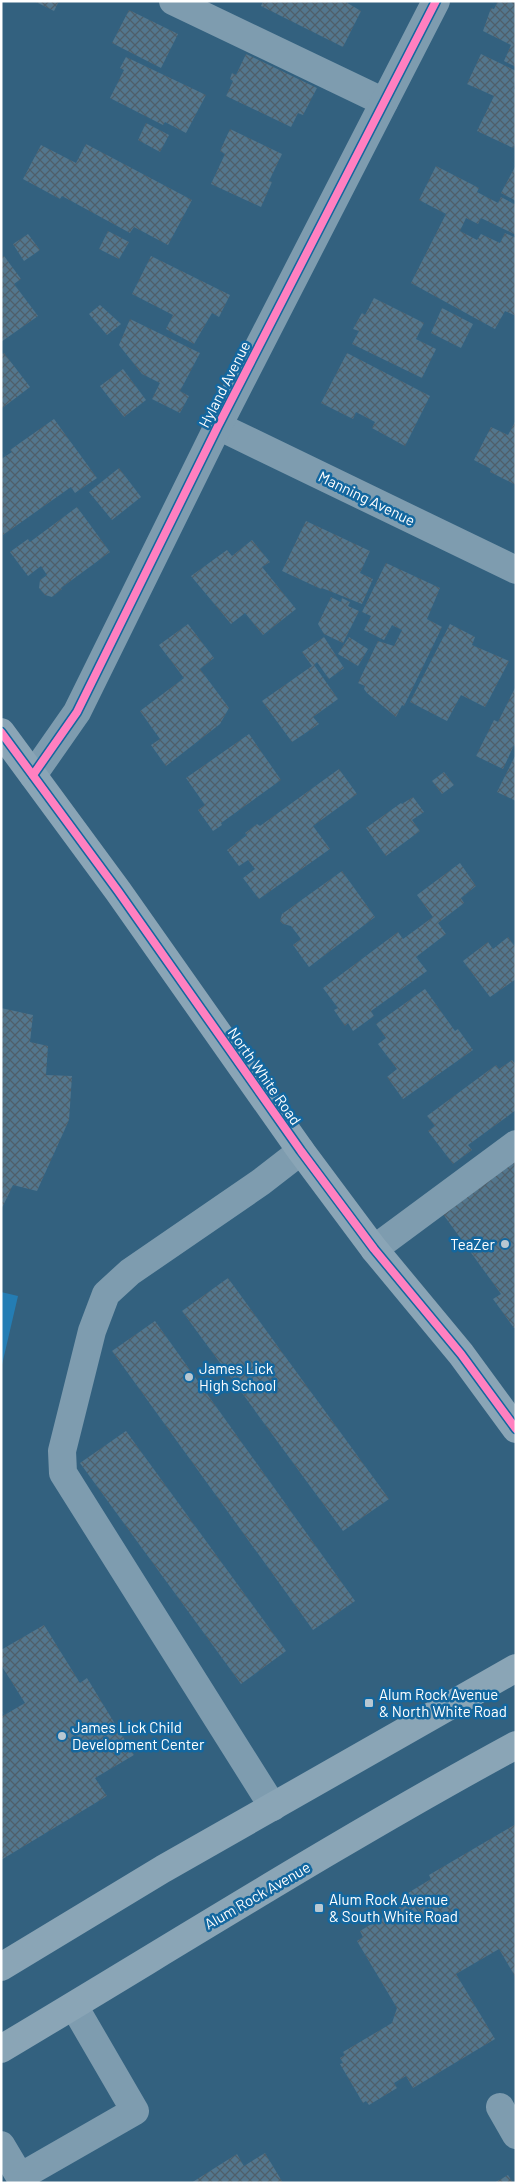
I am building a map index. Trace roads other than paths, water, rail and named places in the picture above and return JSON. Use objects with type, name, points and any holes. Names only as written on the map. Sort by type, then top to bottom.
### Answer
[{"type":"main road","name":"North White Road","points":[[1,732],[118,891],[301,1151],[374,1249],[461,1354],[516,1430]]},
{"type":"main road","points":[[1,1967],[273,1806],[516,1668]]},
{"type":"main road","name":"Alum Rock Avenue","points":[[1,2049],[195,1931],[516,1744]]},
{"type":"street","points":[[173,1],[384,102]]},
{"type":"street","name":"Hyland Avenue","points":[[33,775],[77,712],[218,426],[436,1]]},
{"type":"street","name":"Manning Avenue","points":[[218,426],[516,570]]},
{"type":"street","points":[[374,1249],[516,1144]]},
{"type":"street","points":[[273,1806],[63,1474],[62,1451],[92,1331],[106,1294],[135,1269],[262,1182],[301,1151]]},
{"type":"street","points":[[1,2145],[22,2180],[135,2111],[74,2006]]},
{"type":"street","points":[[500,2107],[516,2135]]},
{"type":"place","name":"TeaZer","points":[[505,1244]]},
{"type":"place","name":"James Lick High School","points":[[189,1377]]},
{"type":"place","name":"Alum Rock Avenue & North White Road","points":[[369,1703]]},
{"type":"place","name":"James Lick Child Development Center","points":[[62,1736]]},
{"type":"place","name":"Alum Rock Avenue & South White Road","points":[[319,1908]]}]
